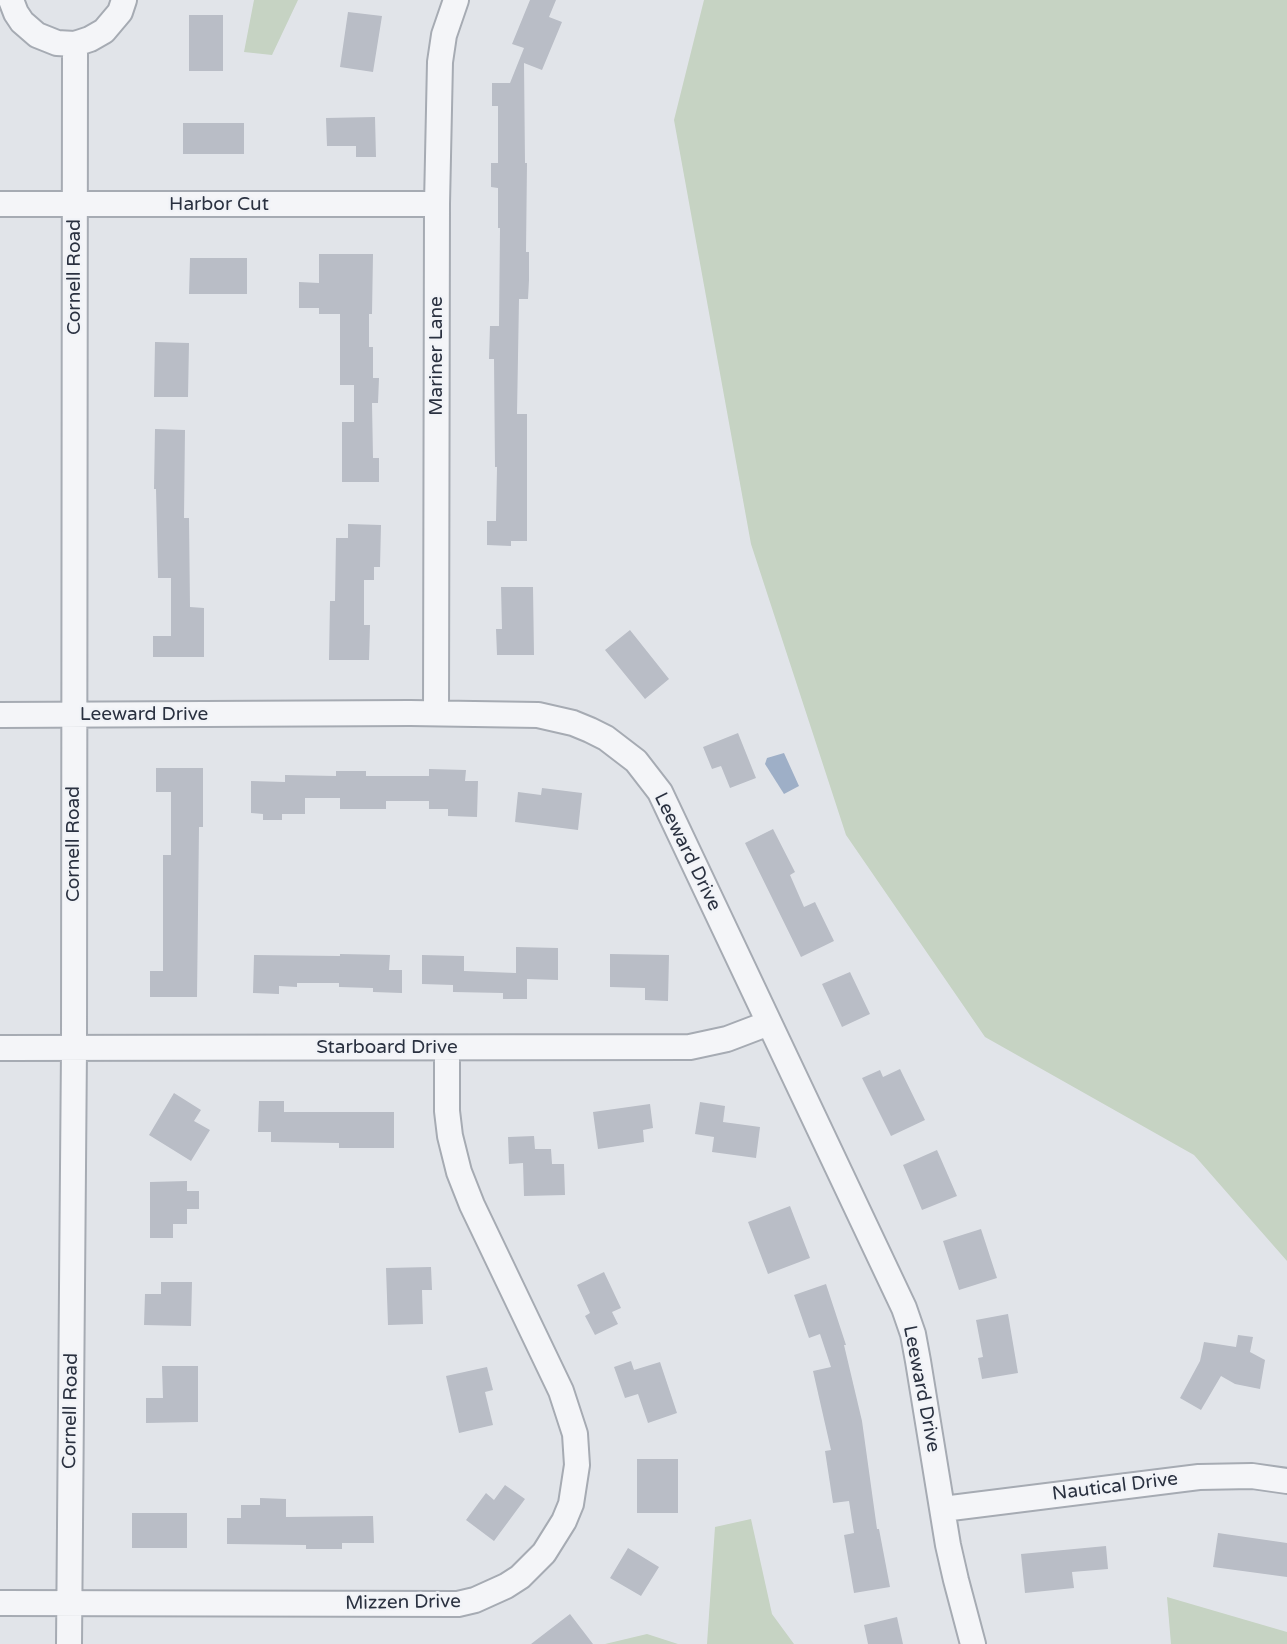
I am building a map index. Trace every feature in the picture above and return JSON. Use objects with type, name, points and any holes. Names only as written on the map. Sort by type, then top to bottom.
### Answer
[{"type":"street","points":[[11,0],[22,22],[37,36],[57,43],[75,44],[104,32],[120,12],[124,0]]},
{"type":"street","name":"Mariner Lane","points":[[436,713],[440,62],[444,35],[456,0]]},
{"type":"street","name":"Cornell Road","points":[[69,1644],[74,1048],[75,44]]},
{"type":"street","name":"Harbor Cut","points":[[0,204],[438,204]]},
{"type":"street","name":"Leeward Drive","points":[[0,715],[538,715],[573,723],[606,738],[636,761],[660,792],[904,1308],[913,1334],[956,1580],[972,1644]]},
{"type":"street","name":"Starboard Drive","points":[[0,1048],[690,1048],[727,1040],[769,1023]]},
{"type":"street","name":"Mizzen Drive","points":[[0,1603],[458,1604],[488,1595],[520,1577],[533,1566],[556,1535],[571,1504],[577,1465],[575,1434],[561,1391],[472,1205],[459,1172],[447,1111],[447,1048]]},
{"type":"street","name":"Nautical Drive","points":[[943,1509],[1199,1477],[1252,1476],[1287,1481]]},
{"type":"green space","points":[[254,0],[298,0],[272,55],[244,52]]},
{"type":"green space","points":[[704,0],[1287,0],[1287,1261],[1194,1155],[985,1037],[846,835],[751,544],[674,120]]},
{"type":"green space","points":[[751,1519],[772,1614],[794,1644],[707,1644],[715,1527]]},
{"type":"green space","points":[[1167,1597],[1287,1632],[1287,1644],[1171,1644]]},
{"type":"green space","points":[[647,1634],[678,1644],[605,1644]]},
{"type":"water","points":[[784,753],[799,786],[784,794],[765,764],[767,758]]},
{"type":"building","points":[[530,0],[556,0],[549,17],[562,22],[542,70],[524,63],[526,252],[529,252],[529,280],[528,299],[519,299],[517,414],[527,414],[527,541],[511,541],[511,546],[487,545],[487,521],[496,521],[497,467],[494,359],[489,359],[490,326],[499,326],[498,188],[491,187],[491,163],[498,163],[498,106],[492,106],[492,83],[510,83],[524,48],[512,44]]},
{"type":"building","points":[[348,12],[382,16],[373,72],[340,67]]},
{"type":"building","points":[[189,15],[223,15],[223,71],[189,71]]},
{"type":"building","points":[[375,117],[376,157],[356,157],[356,146],[327,146],[326,118]]},
{"type":"building","points":[[183,123],[244,123],[244,154],[183,154]]},
{"type":"building","points":[[319,254],[373,254],[369,347],[373,347],[373,378],[379,378],[378,403],[372,403],[373,458],[379,458],[379,482],[342,482],[342,422],[354,422],[354,385],[340,385],[340,314],[319,314],[319,308],[299,308],[299,282],[319,283]]},
{"type":"building","points":[[190,258],[247,258],[247,294],[189,294]]},
{"type":"building","points":[[155,342],[189,343],[188,397],[154,397]]},
{"type":"building","points":[[155,429],[185,430],[184,518],[189,518],[190,607],[204,608],[204,657],[153,657],[153,636],[171,636],[171,578],[158,578],[154,489]]},
{"type":"building","points":[[348,524],[381,525],[380,567],[374,567],[374,580],[364,580],[364,625],[370,625],[369,660],[329,660],[330,601],[335,601],[336,538],[348,538]]},
{"type":"building","points":[[501,587],[533,587],[534,655],[497,655],[496,629],[502,629]]},
{"type":"building","points":[[630,630],[669,679],[645,699],[605,650]]},
{"type":"building","points":[[738,733],[756,778],[730,788],[721,766],[712,769],[703,747]]},
{"type":"building","points":[[156,768],[203,768],[203,827],[199,827],[197,997],[150,997],[150,971],[163,971],[163,855],[171,855],[171,792],[156,792]]},
{"type":"building","points":[[429,769],[466,770],[465,781],[478,781],[477,817],[448,816],[448,809],[429,809],[429,801],[386,801],[386,809],[340,809],[340,798],[305,798],[305,814],[282,814],[282,820],[263,820],[263,814],[251,813],[251,781],[285,782],[285,775],[336,776],[336,771],[366,771],[366,776],[429,776]]},
{"type":"building","points":[[542,788],[582,793],[578,830],[515,822],[518,792],[541,795]]},
{"type":"building","points":[[773,829],[795,872],[790,875],[804,907],[815,902],[834,941],[801,957],[745,843]]},
{"type":"building","points":[[516,947],[558,948],[558,980],[527,979],[527,999],[503,999],[503,993],[453,992],[453,985],[422,984],[422,955],[464,956],[464,971],[516,973]]},
{"type":"building","points":[[610,954],[669,955],[668,1001],[645,1000],[645,988],[610,987]]},
{"type":"building","points":[[254,955],[390,955],[389,970],[402,970],[402,993],[373,992],[373,988],[339,987],[339,983],[297,983],[297,987],[279,986],[279,994],[253,993]]},
{"type":"building","points":[[850,972],[870,1014],[842,1027],[822,984]]},
{"type":"building","points":[[900,1069],[925,1120],[891,1136],[862,1078],[880,1070],[883,1077]]},
{"type":"building","points":[[174,1093],[201,1110],[194,1121],[210,1130],[191,1161],[149,1135]]},
{"type":"building","points":[[259,1101],[284,1101],[284,1112],[394,1112],[394,1148],[339,1148],[339,1143],[271,1142],[271,1132],[258,1132]]},
{"type":"building","points":[[700,1102],[725,1106],[723,1122],[760,1127],[756,1158],[712,1152],[714,1137],[695,1134]]},
{"type":"building","points":[[650,1104],[653,1128],[643,1130],[644,1142],[598,1149],[593,1112]]},
{"type":"building","points":[[534,1136],[535,1149],[551,1149],[552,1164],[564,1164],[565,1195],[524,1196],[523,1163],[509,1164],[508,1137]]},
{"type":"building","points":[[937,1150],[957,1196],[922,1210],[903,1165]]},
{"type":"building","points":[[187,1181],[187,1191],[199,1191],[199,1209],[187,1209],[187,1224],[173,1224],[173,1238],[150,1238],[150,1182]]},
{"type":"building","points":[[790,1206],[810,1258],[768,1274],[748,1222]]},
{"type":"building","points":[[981,1229],[997,1278],[959,1290],[943,1241]]},
{"type":"building","points":[[431,1267],[432,1290],[422,1290],[423,1324],[388,1325],[386,1268]]},
{"type":"building","points":[[604,1272],[621,1308],[612,1312],[618,1324],[595,1335],[585,1316],[590,1313],[577,1285]]},
{"type":"building","points":[[161,1282],[192,1282],[191,1326],[144,1325],[145,1294],[161,1294]]},
{"type":"building","points":[[826,1284],[846,1345],[862,1421],[877,1529],[890,1587],[854,1593],[844,1535],[854,1533],[849,1501],[833,1503],[825,1451],[831,1450],[813,1371],[831,1367],[820,1334],[809,1338],[794,1295]]},
{"type":"building","points":[[1008,1314],[1018,1373],[982,1379],[978,1358],[983,1357],[976,1320]]},
{"type":"building","points":[[1238,1335],[1253,1337],[1250,1352],[1265,1360],[1260,1389],[1235,1384],[1221,1376],[1201,1410],[1180,1398],[1200,1361],[1204,1342],[1236,1347]]},
{"type":"building","points":[[631,1361],[634,1370],[660,1362],[677,1413],[648,1423],[638,1394],[625,1398],[614,1367]]},
{"type":"building","points":[[162,1366],[198,1366],[198,1422],[146,1423],[146,1398],[163,1398]]},
{"type":"building","points":[[487,1367],[493,1390],[485,1392],[493,1425],[459,1433],[446,1376]]},
{"type":"building","points":[[637,1459],[678,1459],[678,1513],[637,1513]]},
{"type":"building","points":[[505,1485],[525,1499],[494,1541],[466,1520],[486,1493],[494,1500]]},
{"type":"building","points":[[260,1498],[286,1499],[286,1517],[373,1516],[374,1543],[342,1543],[342,1549],[306,1549],[306,1545],[227,1544],[227,1518],[241,1518],[241,1505],[260,1505]]},
{"type":"building","points":[[132,1513],[187,1513],[187,1548],[132,1548]]},
{"type":"building","points":[[1218,1533],[1287,1543],[1287,1577],[1213,1567]]},
{"type":"building","points":[[1106,1546],[1108,1569],[1072,1572],[1074,1588],[1025,1593],[1021,1554]]},
{"type":"building","points":[[628,1548],[659,1567],[641,1596],[610,1578]]},
{"type":"building","points":[[570,1614],[593,1644],[531,1644]]},
{"type":"building","points":[[897,1617],[903,1644],[868,1644],[864,1625]]}]
